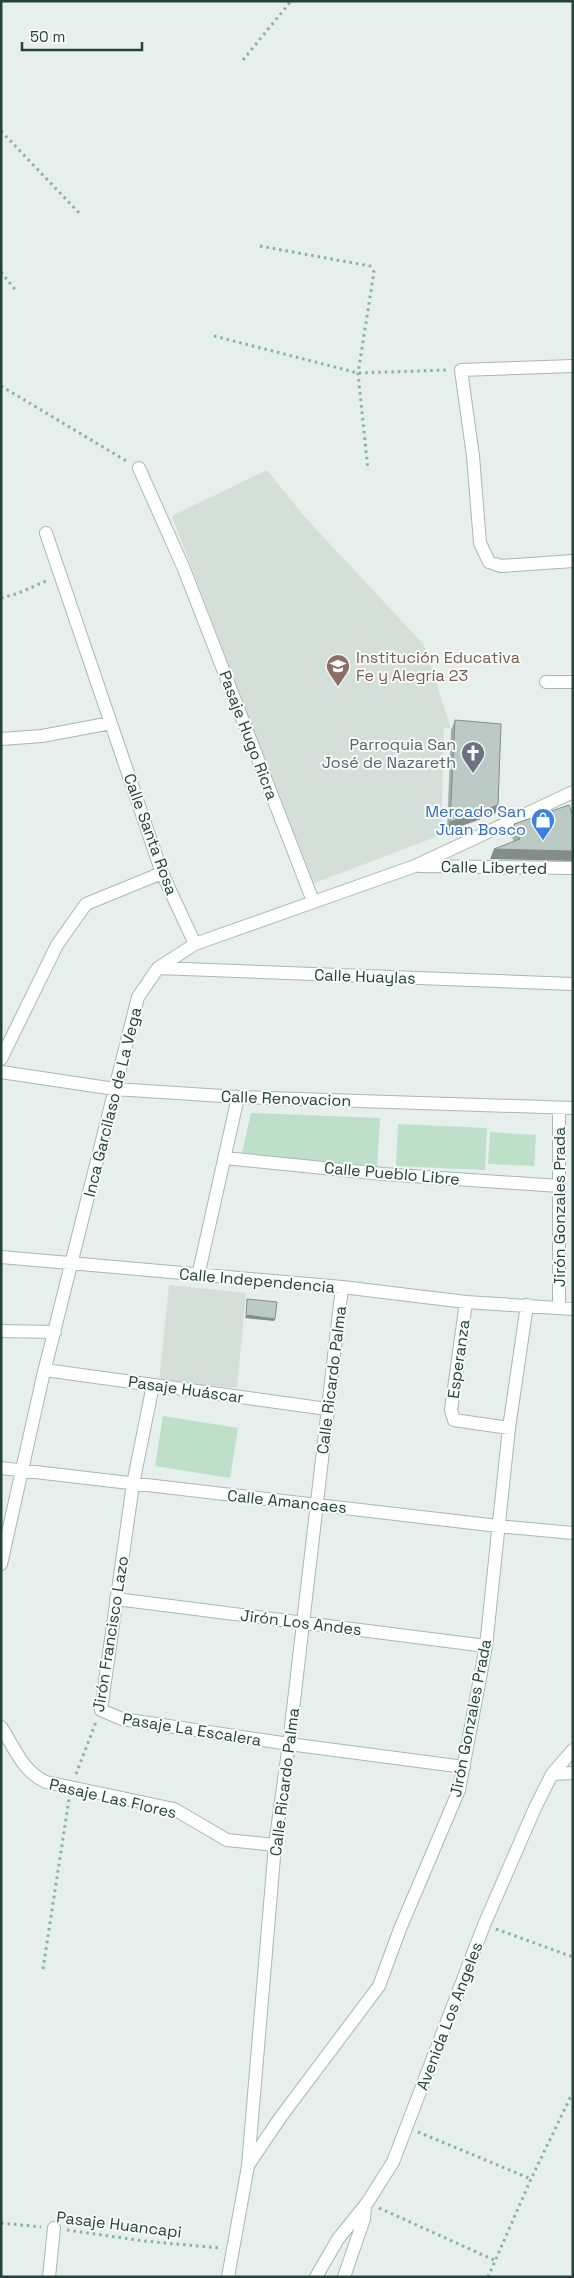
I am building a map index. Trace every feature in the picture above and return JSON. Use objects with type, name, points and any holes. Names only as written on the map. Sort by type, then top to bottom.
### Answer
[{"type":"street","points":[[573,366],[461,370],[473,456],[480,542],[490,562],[502,566],[573,560]]},
{"type":"street","name":"Pasaje Hugo Ricra","points":[[139,468],[184,568],[313,901]]},
{"type":"street","name":"Calle Santa Rosa","points":[[46,533],[162,872],[195,944]]},
{"type":"street","points":[[546,682],[573,682]]},
{"type":"street","points":[[1,739],[42,736],[111,722]]},
{"type":"street","name":"Inca Garcilaso de La Vega","points":[[1,1564],[45,1370],[114,1089],[138,998],[158,968],[195,944],[415,866],[573,792]]},
{"type":"street","name":"Calle Liberted","points":[[415,866],[573,868]]},
{"type":"street","points":[[1,1058],[57,945],[86,904],[162,872]]},
{"type":"street","name":"Calle Huaylas","points":[[158,968],[573,984]]},
{"type":"street","name":"Calle Renovacion","points":[[1,1072],[114,1089],[238,1097],[573,1108]]},
{"type":"street","points":[[198,1276],[238,1097]]},
{"type":"street","name":"Jirón Gonzales Prada","points":[[559,1108],[559,1306]]},
{"type":"street","name":"Calle Pueblo Libre","points":[[225,1158],[382,1174],[559,1186]]},
{"type":"street","name":"Calle Independencia","points":[[1,1257],[72,1262],[198,1276],[342,1287],[466,1302],[573,1308]]},
{"type":"street","name":"Calle Ricardo Palma","points":[[228,2277],[248,2166],[275,1845],[290,1744],[342,1287]]},
{"type":"street","name":"Esperanza","points":[[466,1302],[451,1410],[454,1420],[509,1428]]},
{"type":"street","name":"Jirón Gonzales Prada","points":[[248,2166],[280,2118],[379,1986],[400,1928],[459,1790],[486,1646],[509,1428],[527,1305]]},
{"type":"street","points":[[1,1330],[55,1332]]},
{"type":"street","name":"Pasaje Huáscar","points":[[45,1370],[327,1409]]},
{"type":"street","name":"Jirón Francisco Lazo","points":[[101,1710],[133,1484],[153,1385]]},
{"type":"street","name":"Calle Amancaes","points":[[1,1468],[498,1526],[573,1533]]},
{"type":"street","name":"Jirón Los Andes","points":[[116,1599],[486,1646]]},
{"type":"street","name":"Pasaje La Escalera","points":[[101,1710],[122,1719],[464,1767]]},
{"type":"street","name":"Pasaje Las Flores","points":[[2,1727],[23,1765],[34,1776],[46,1782],[174,1808],[227,1840],[275,1845]]},
{"type":"street","name":"Avenida Los Angeles","points":[[316,2277],[338,2239],[366,2204],[393,2162],[484,1925],[535,1808],[552,1774],[573,1750]]},
{"type":"street","points":[[552,1774],[573,1773]]},
{"type":"street","points":[[344,2277],[364,2219],[366,2204]]},
{"type":"street","points":[[49,2277],[54,2228]]},
{"type":"path","points":[[243,60],[291,1]]},
{"type":"path","points":[[1,131],[82,215]]},
{"type":"path","points":[[260,246],[370,266],[374,272],[358,373],[368,470]]},
{"type":"path","points":[[1,272],[17,292]]},
{"type":"path","points":[[214,336],[358,373],[461,370]]},
{"type":"path","points":[[1,386],[139,468]]},
{"type":"path","points":[[1,598],[19,593],[60,575]]},
{"type":"path","name":"Jirón Francisco Lazo","points":[[43,1969],[71,1787],[101,1710]]},
{"type":"path","points":[[484,1925],[573,1956]]},
{"type":"path","points":[[488,2277],[531,2179],[570,2098],[573,2097]]},
{"type":"path","points":[[406,2127],[531,2179]]},
{"type":"path","points":[[366,2204],[494,2260]]},
{"type":"path","name":"Pasaje Huancapi","points":[[1,2223],[233,2250]]},
{"type":"shaded area","name":"Institución Educativa Fe y Alegría 23","points":[[267,470],[304,516],[424,645],[451,728],[444,728],[441,835],[312,884],[172,516]]},
{"type":"shaded area","points":[[169,1285],[246,1293],[237,1388],[159,1381]]},
{"type":"green space","points":[[251,1113],[380,1118],[377,1169],[242,1153]]},
{"type":"green space","points":[[398,1124],[487,1128],[485,1170],[396,1166]]},
{"type":"green space","points":[[490,1132],[536,1135],[534,1166],[488,1164]]},
{"type":"green space","points":[[163,1416],[238,1428],[230,1478],[155,1466]]},
{"type":"building","name":"Parroquia San José de Nazareth","points":[[455,720],[501,724],[498,805],[450,822]]},
{"type":"building","name":"Mercado San Juan Bosco","points":[[569,805],[573,816],[573,851],[494,849],[520,839],[514,824]]},
{"type":"building","points":[[247,1299],[277,1302],[275,1319],[246,1315]]},
{"type":"place","name":"Institución Educativa Fe y Alegría 23","points":[[338,687]]},
{"type":"place","name":"Parroquia San José de Nazareth","points":[[473,774]]},
{"type":"place","name":"Mercado San Juan Bosco","points":[[543,841]]}]
